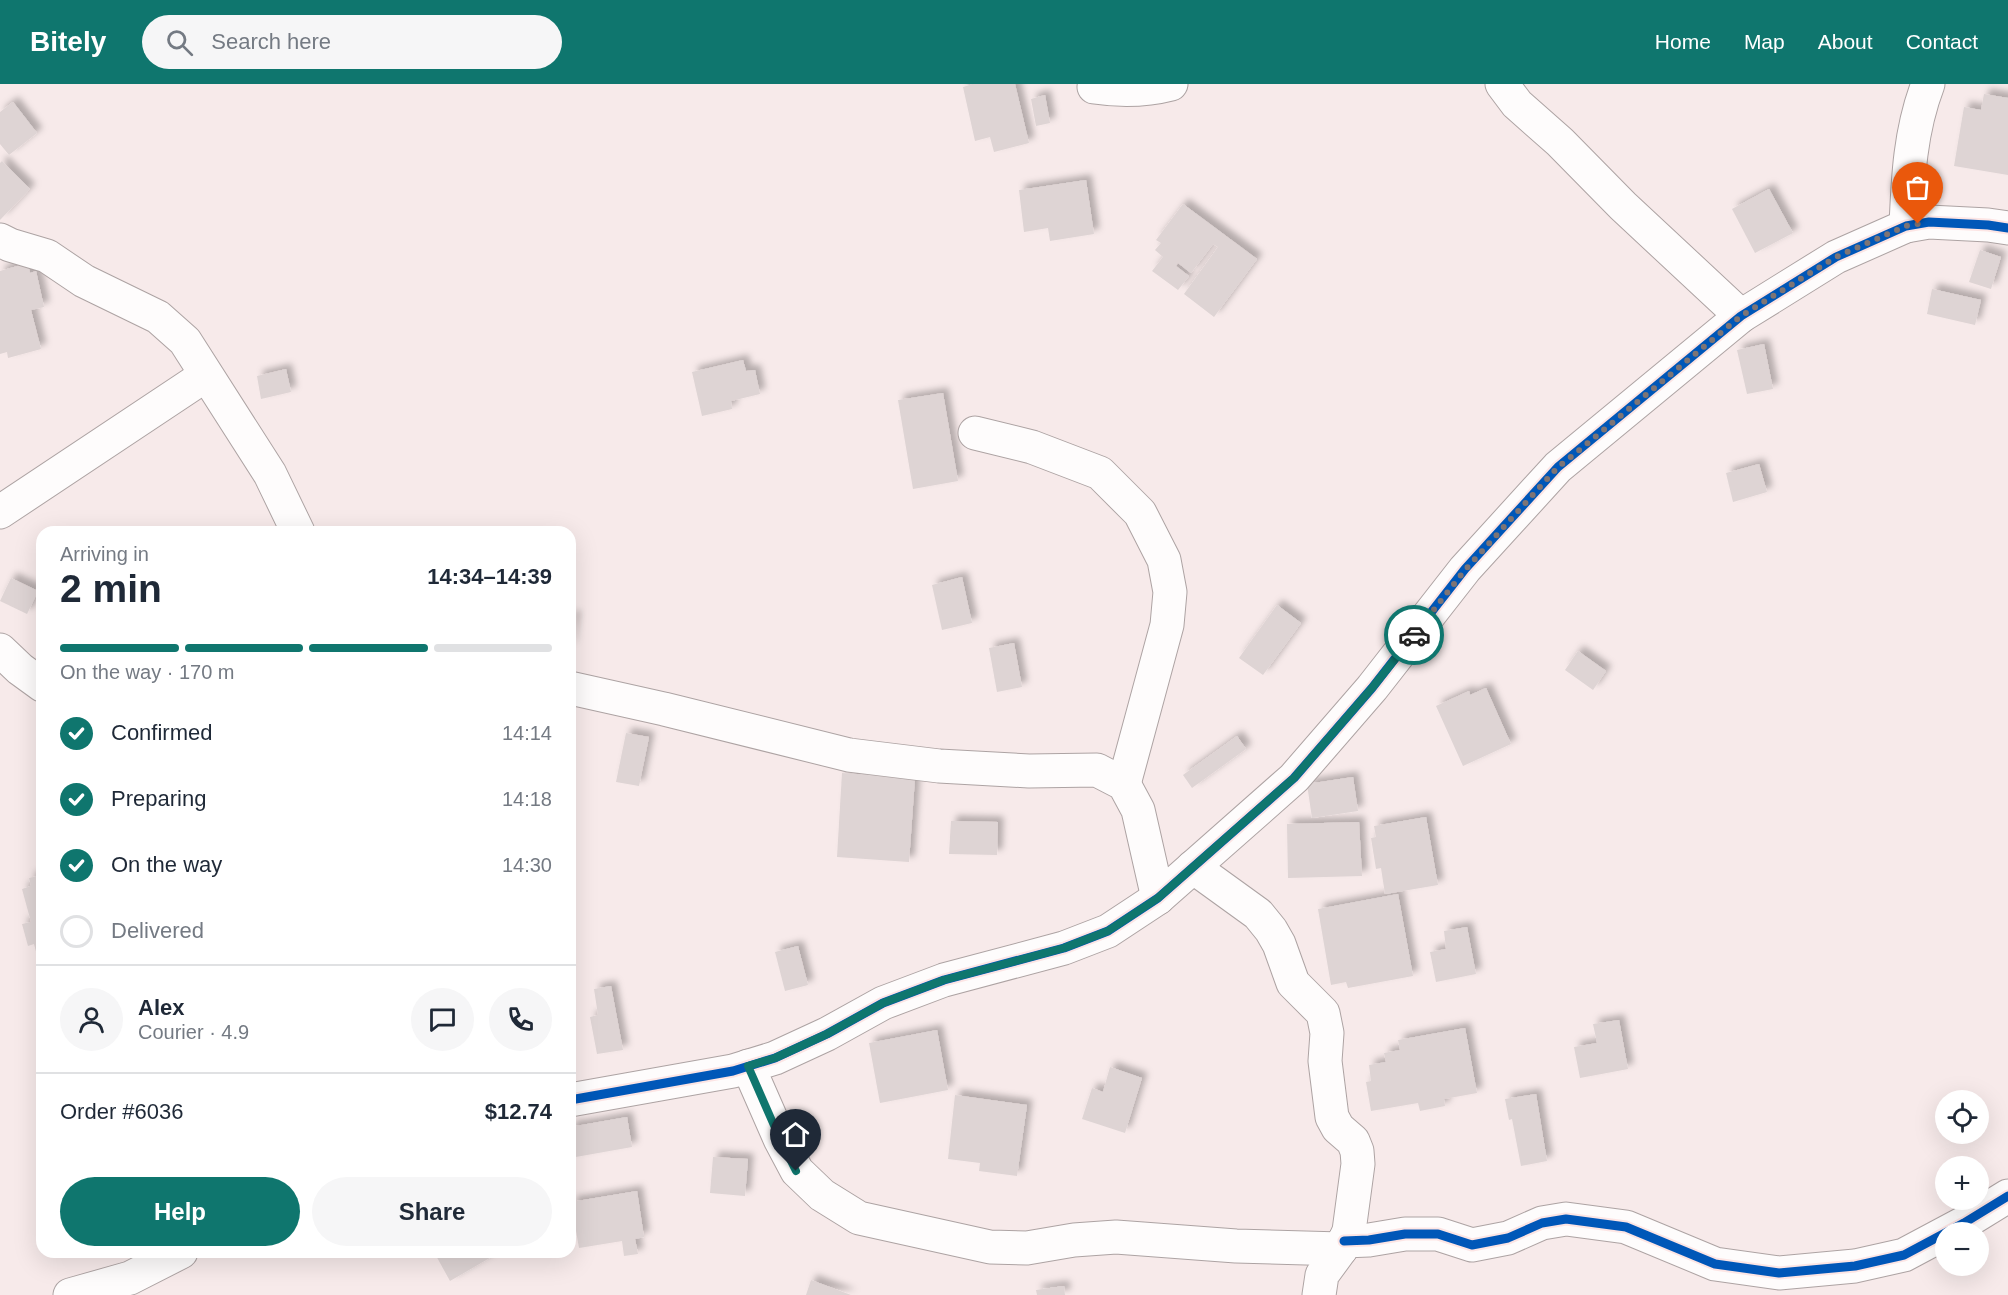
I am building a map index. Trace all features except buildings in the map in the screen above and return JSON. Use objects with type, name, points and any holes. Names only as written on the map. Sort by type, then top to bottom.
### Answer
[{"type":"street","points":[[1094,87],[1121,91],[1150,90],[1171,84]]},
{"type":"street","points":[[1503,84],[1517,104],[1560,142],[1623,206],[1741,316]]},
{"type":"street","points":[[1906,226],[1909,155],[1921,103],[1928,84]]},
{"type":"street","points":[[576,1099],[733,1071],[775,1058],[827,1034],[883,1003],[944,980],[1064,948],[1108,931],[1158,898],[1294,778],[1372,688],[1465,570],[1558,467],[1741,316],[1836,257],[1906,226],[1929,222],[2008,228]]},
{"type":"street","points":[[0,240],[47,256],[84,282],[158,316],[184,341],[270,474],[295,526]]},
{"type":"street","points":[[0,512],[206,375]]},
{"type":"street","points":[[975,433],[1032,447],[1100,473],[1140,513],[1164,560],[1170,592],[1167,625],[1124,784]]},
{"type":"street","points":[[0,650],[36,681]]},
{"type":"street","points":[[576,689],[849,755],[939,766],[1017,771],[1097,770],[1124,784],[1138,810],[1158,898]]},
{"type":"street","points":[[1192,867],[1258,914],[1279,944],[1293,983],[1323,1013],[1327,1033],[1325,1061],[1332,1118],[1338,1128],[1353,1141],[1358,1164],[1349,1231],[1322,1275],[1319,1295]]},
{"type":"street","points":[[748,1066],[796,1171],[822,1195],[859,1218],[990,1247],[1027,1248],[1074,1240],[1116,1237],[1236,1246],[1342,1245],[1405,1234],[1438,1234],[1472,1245],[1508,1238],[1542,1223],[1566,1219],[1626,1227],[1714,1263],[1779,1273],[1856,1266],[1904,1255],[2008,1196]]},
{"type":"street","points":[[70,1295],[130,1278],[169,1258]]},
{"type":"cycle path","points":[[576,1099],[733,1071],[775,1058],[827,1034],[883,1003],[944,980],[1064,948],[1108,931],[1158,898],[1294,778],[1372,688],[1465,569],[1558,467],[1741,316],[1836,257],[1906,226],[1929,222],[2008,228]]},
{"type":"cycle path","points":[[1344,1241],[1369,1240],[1405,1234],[1438,1234],[1472,1245],[1508,1238],[1542,1223],[1566,1219],[1626,1227],[1715,1264],[1779,1273],[1855,1266],[1904,1255],[2008,1196]]},
{"type":"way so far","points":[[1414,635],[1465,570],[1558,467],[1741,316],[1836,257],[1906,226],[1918,224]]},
{"type":"route","points":[[796,1171],[748,1066],[775,1058],[827,1034],[883,1003],[944,980],[1064,948],[1108,931],[1158,898],[1294,778],[1372,688],[1414,635]]}]
